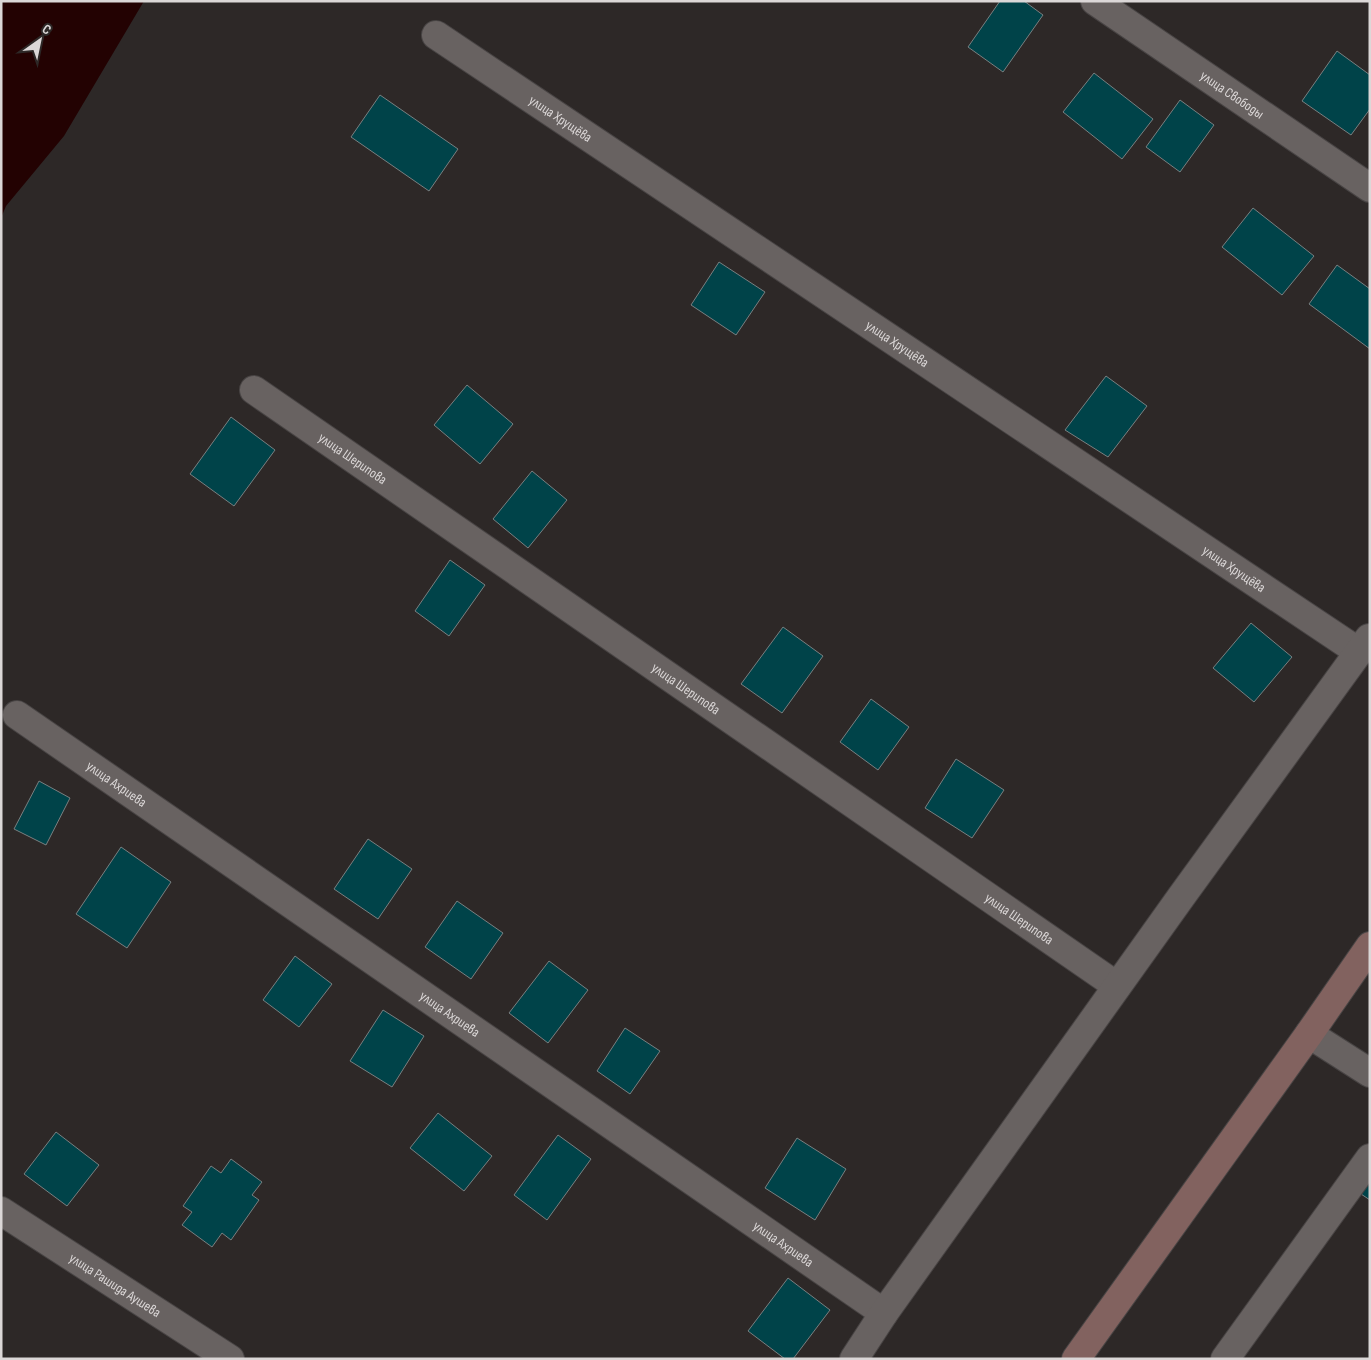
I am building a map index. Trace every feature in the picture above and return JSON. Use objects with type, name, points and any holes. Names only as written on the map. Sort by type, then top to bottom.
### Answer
[{"type":"main road","points":[[1076,1359],[1370,946]]},
{"type":"street","name":"улица Свободы","points":[[1096,1],[1370,188]]},
{"type":"street","name":"улица Хрущёва","points":[[436,35],[1364,644]]},
{"type":"street","name":"улица Шерипова","points":[[254,390],[1117,986]]},
{"type":"street","points":[[854,1359],[884,1313],[1117,986],[1364,644]]},
{"type":"street","name":"улица Ахриева","points":[[16,715],[884,1313]]},
{"type":"street","points":[[1309,1034],[1370,1073]]},
{"type":"street","points":[[1225,1359],[1370,1158]]},
{"type":"street","name":"улица Рашида Аушева","points":[[1,1211],[230,1359]]},
{"type":"shaded area","points":[[1,1],[144,1],[64,136],[6,206],[1,218]]},
{"type":"building","points":[[1000,1],[1024,1],[1043,15],[1003,72],[968,47]]},
{"type":"building","points":[[1337,51],[1370,75],[1370,109],[1351,135],[1302,101]]},
{"type":"building","points":[[1094,73],[1153,119],[1122,159],[1063,112]]},
{"type":"building","points":[[380,95],[458,149],[429,191],[351,137]]},
{"type":"building","points":[[1180,100],[1214,125],[1180,172],[1146,147]]},
{"type":"building","points":[[1253,208],[1314,256],[1282,295],[1222,247]]},
{"type":"building","points":[[719,262],[765,292],[736,335],[691,305]]},
{"type":"building","points":[[1337,265],[1370,289],[1370,349],[1309,304]]},
{"type":"building","points":[[1106,376],[1147,406],[1108,457],[1065,430]]},
{"type":"building","points":[[467,385],[513,424],[480,464],[434,425]]},
{"type":"building","points":[[231,417],[275,450],[234,506],[190,474]]},
{"type":"building","points":[[532,471],[567,500],[528,548],[493,519]]},
{"type":"building","points":[[450,560],[485,585],[449,636],[415,611]]},
{"type":"building","points":[[1251,623],[1292,657],[1254,702],[1213,668]]},
{"type":"building","points":[[783,627],[823,656],[782,713],[741,684]]},
{"type":"building","points":[[871,699],[909,727],[878,770],[840,742]]},
{"type":"building","points":[[956,759],[1004,790],[972,838],[925,808]]},
{"type":"building","points":[[39,781],[70,798],[46,845],[14,829]]},
{"type":"building","points":[[368,839],[412,869],[378,919],[334,889]]},
{"type":"building","points":[[121,847],[171,882],[127,948],[76,914]]},
{"type":"building","points":[[457,901],[503,933],[471,979],[425,947]]},
{"type":"building","points":[[295,956],[332,984],[299,1027],[263,1000]]},
{"type":"building","points":[[549,961],[588,990],[548,1043],[509,1013]]},
{"type":"building","points":[[383,1010],[424,1036],[392,1087],[350,1061]]},
{"type":"building","points":[[625,1028],[660,1051],[630,1094],[597,1071]]},
{"type":"building","points":[[438,1113],[492,1156],[464,1191],[410,1148]]},
{"type":"building","points":[[56,1132],[99,1165],[67,1206],[24,1174]]},
{"type":"building","points":[[558,1135],[591,1159],[547,1220],[514,1195]]},
{"type":"building","points":[[797,1138],[846,1169],[815,1220],[765,1188]]},
{"type":"building","points":[[231,1159],[262,1182],[252,1195],[259,1200],[231,1240],[222,1233],[212,1247],[182,1225],[192,1212],[183,1206],[211,1166],[221,1173]]},
{"type":"building","points":[[1370,1181],[1370,1200],[1361,1194]]},
{"type":"building","points":[[788,1278],[830,1310],[793,1359],[785,1359],[748,1331]]}]
